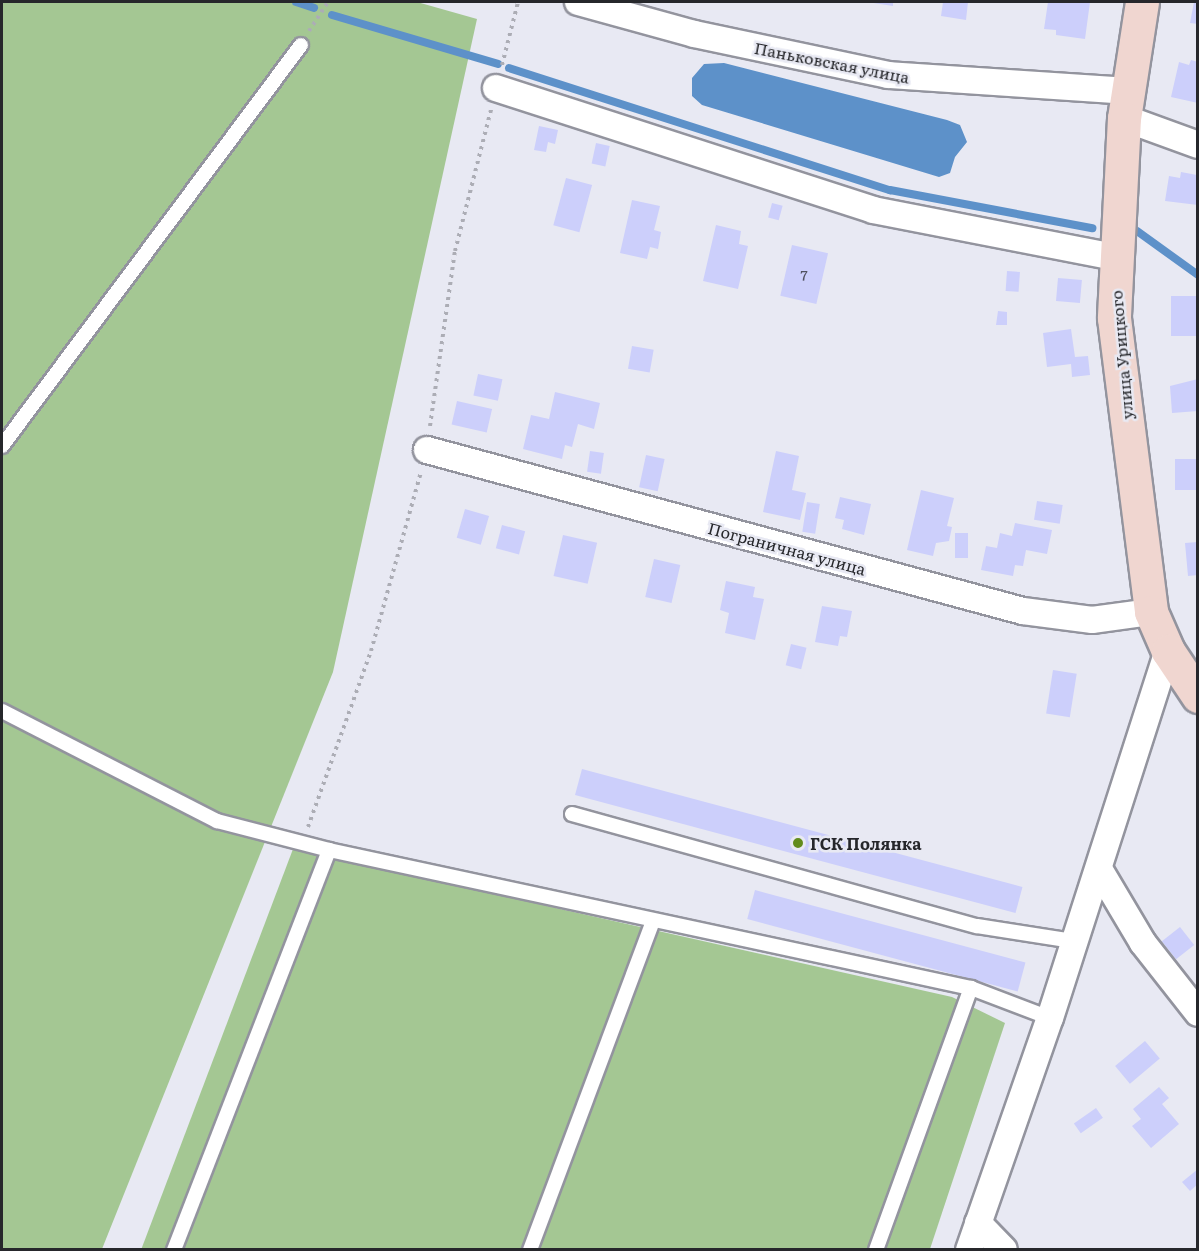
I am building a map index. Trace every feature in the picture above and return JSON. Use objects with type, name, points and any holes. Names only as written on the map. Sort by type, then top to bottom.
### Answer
[{"type":"main road","name":"улица Урицкого","points":[[1142,2],[1125,104],[1114,257],[1114,318],[1151,612],[1168,651],[1197,696]]},
{"type":"street","name":"Паньковская улица","points":[[578,2],[694,34],[888,75],[1125,104],[1197,145]]},
{"type":"street","points":[[496,88],[873,210],[1114,257]]},
{"type":"street","name":"Пограничная улица","points":[[427,450],[1023,611],[1092,620],[1151,612]]},
{"type":"street","points":[[969,1250],[1050,1018],[1168,651]]},
{"type":"street","points":[[1099,869],[1143,943],[1197,1013]]},
{"type":"street","points":[[978,1223],[1004,1250]]},
{"type":"lane","points":[[2,446],[301,45]]},
{"type":"lane","points":[[2,711],[217,821],[329,850],[971,988],[1050,1018]]},
{"type":"lane","points":[[572,814],[976,926],[1073,941]]},
{"type":"lane","points":[[174,1250],[329,850]]},
{"type":"lane","points":[[530,1250],[653,921]]},
{"type":"lane","points":[[876,1250],[971,988]]},
{"type":"path","points":[[317,19],[328,2]]},
{"type":"green space","points":[[2,2],[417,2],[477,19],[333,672],[102,1249],[2,1250]]},
{"type":"green space","points":[[293,849],[952,997],[1005,1023],[930,1249],[141,1250]]},
{"type":"water","points":[[724,63],[947,120],[960,125],[967,142],[955,157],[950,173],[939,177],[702,105],[692,96],[692,78],[704,64]]},
{"type":"building","points":[[867,2],[893,2],[893,6]]},
{"type":"building","points":[[943,2],[968,2],[966,20],[941,16]]},
{"type":"building","points":[[1048,2],[1090,2],[1085,39],[1056,35],[1056,30],[1044,29]]},
{"type":"building","points":[[1194,2],[1198,2],[1198,24],[1190,23]]},
{"type":"building","points":[[1191,60],[1198,62],[1198,103],[1171,97],[1179,62],[1189,65]]},
{"type":"building","points":[[539,126],[558,130],[555,144],[548,142],[546,152],[534,150]]},
{"type":"building","points":[[596,143],[610,146],[605,166],[592,164]]},
{"type":"building","points":[[1181,172],[1197,175],[1198,205],[1165,201],[1169,176],[1180,178]]},
{"type":"building","points":[[566,178],[592,185],[579,232],[553,225]]},
{"type":"building","points":[[632,200],[660,206],[654,230],[661,232],[658,249],[650,247],[647,259],[620,253]]},
{"type":"building","points":[[772,203],[783,206],[779,220],[768,217]]},
{"type":"building","points":[[716,225],[741,231],[739,244],[748,246],[738,289],[703,281]]},
{"type":"building","points":[[792,245],[828,253],[816,304],[780,296]]},
{"type":"building","points":[[1007,271],[1020,272],[1019,292],[1006,291]]},
{"type":"building","points":[[1058,278],[1082,280],[1080,303],[1056,301]]},
{"type":"building","points":[[1171,296],[1198,296],[1198,336],[1171,336]]},
{"type":"building","points":[[998,311],[1007,312],[1007,325],[996,325]]},
{"type":"building","points":[[1071,329],[1075,357],[1088,356],[1090,375],[1072,377],[1071,364],[1047,367],[1043,333]]},
{"type":"building","points":[[632,346],[654,350],[650,372],[628,369]]},
{"type":"building","points":[[478,374],[502,379],[498,401],[473,396]]},
{"type":"building","points":[[1198,379],[1198,411],[1172,413],[1170,386]]},
{"type":"building","points":[[555,392],[600,403],[594,429],[578,424],[572,447],[565,445],[562,459],[523,449],[531,415],[549,419]]},
{"type":"building","points":[[457,401],[492,409],[487,432],[452,424]]},
{"type":"building","points":[[590,451],[604,453],[601,474],[587,472]]},
{"type":"building","points":[[776,451],[799,456],[792,490],[806,493],[800,520],[763,512]]},
{"type":"building","points":[[646,455],[665,459],[658,491],[639,487]]},
{"type":"building","points":[[1175,459],[1198,459],[1198,490],[1175,490]]},
{"type":"building","points":[[921,490],[954,498],[947,526],[952,527],[949,541],[936,543],[933,556],[907,550]]},
{"type":"building","points":[[840,497],[871,504],[864,535],[842,529],[844,520],[835,518]]},
{"type":"building","points":[[1037,501],[1063,505],[1060,524],[1034,520]]},
{"type":"building","points":[[807,502],[820,504],[815,534],[802,532]]},
{"type":"building","points":[[465,509],[489,516],[481,545],[457,538]]},
{"type":"building","points":[[1015,523],[1052,530],[1047,554],[1026,550],[1023,566],[1015,565],[1013,576],[981,570],[986,546],[997,548],[1000,533],[1012,536]]},
{"type":"building","points":[[502,525],[525,531],[519,554],[496,548]]},
{"type":"building","points":[[955,533],[968,533],[968,558],[955,558]]},
{"type":"building","points":[[563,535],[597,543],[588,584],[554,576]]},
{"type":"building","points":[[1198,542],[1198,575],[1188,576],[1185,543]]},
{"type":"building","points":[[654,559],[680,565],[672,603],[645,597]]},
{"type":"building","points":[[726,581],[755,587],[753,597],[764,599],[755,640],[725,633],[729,613],[720,610]]},
{"type":"building","points":[[822,606],[852,611],[847,637],[840,636],[838,646],[815,642]]},
{"type":"building","points":[[791,644],[807,648],[801,669],[786,665]]},
{"type":"building","points":[[1053,670],[1077,674],[1070,717],[1046,713]]},
{"type":"building","name":"ГСК Полянка","points":[[582,769],[1022,887],[1015,913],[575,795]]},
{"type":"building","points":[[755,890],[1025,962],[1018,991],[747,919]]},
{"type":"building","points":[[1180,927],[1194,945],[1176,959],[1162,941]]},
{"type":"building","points":[[1145,1041],[1160,1059],[1130,1084],[1115,1066]]},
{"type":"building","points":[[1159,1087],[1169,1098],[1162,1104],[1179,1124],[1151,1148],[1132,1126],[1141,1119],[1133,1109]]},
{"type":"building","points":[[1096,1108],[1103,1118],[1081,1133],[1074,1123]]},
{"type":"building","points":[[1198,1169],[1198,1184],[1190,1191],[1182,1182]]},
{"type":"waterway","points":[[296,2],[314,8]]},
{"type":"waterway","points":[[332,15],[498,64]]},
{"type":"waterway","points":[[509,68],[890,190],[1092,228]]},
{"type":"waterway","points":[[1137,231],[1198,275]]},
{"type":"place","name":"ГСК Полянка","points":[[798,843]]}]
